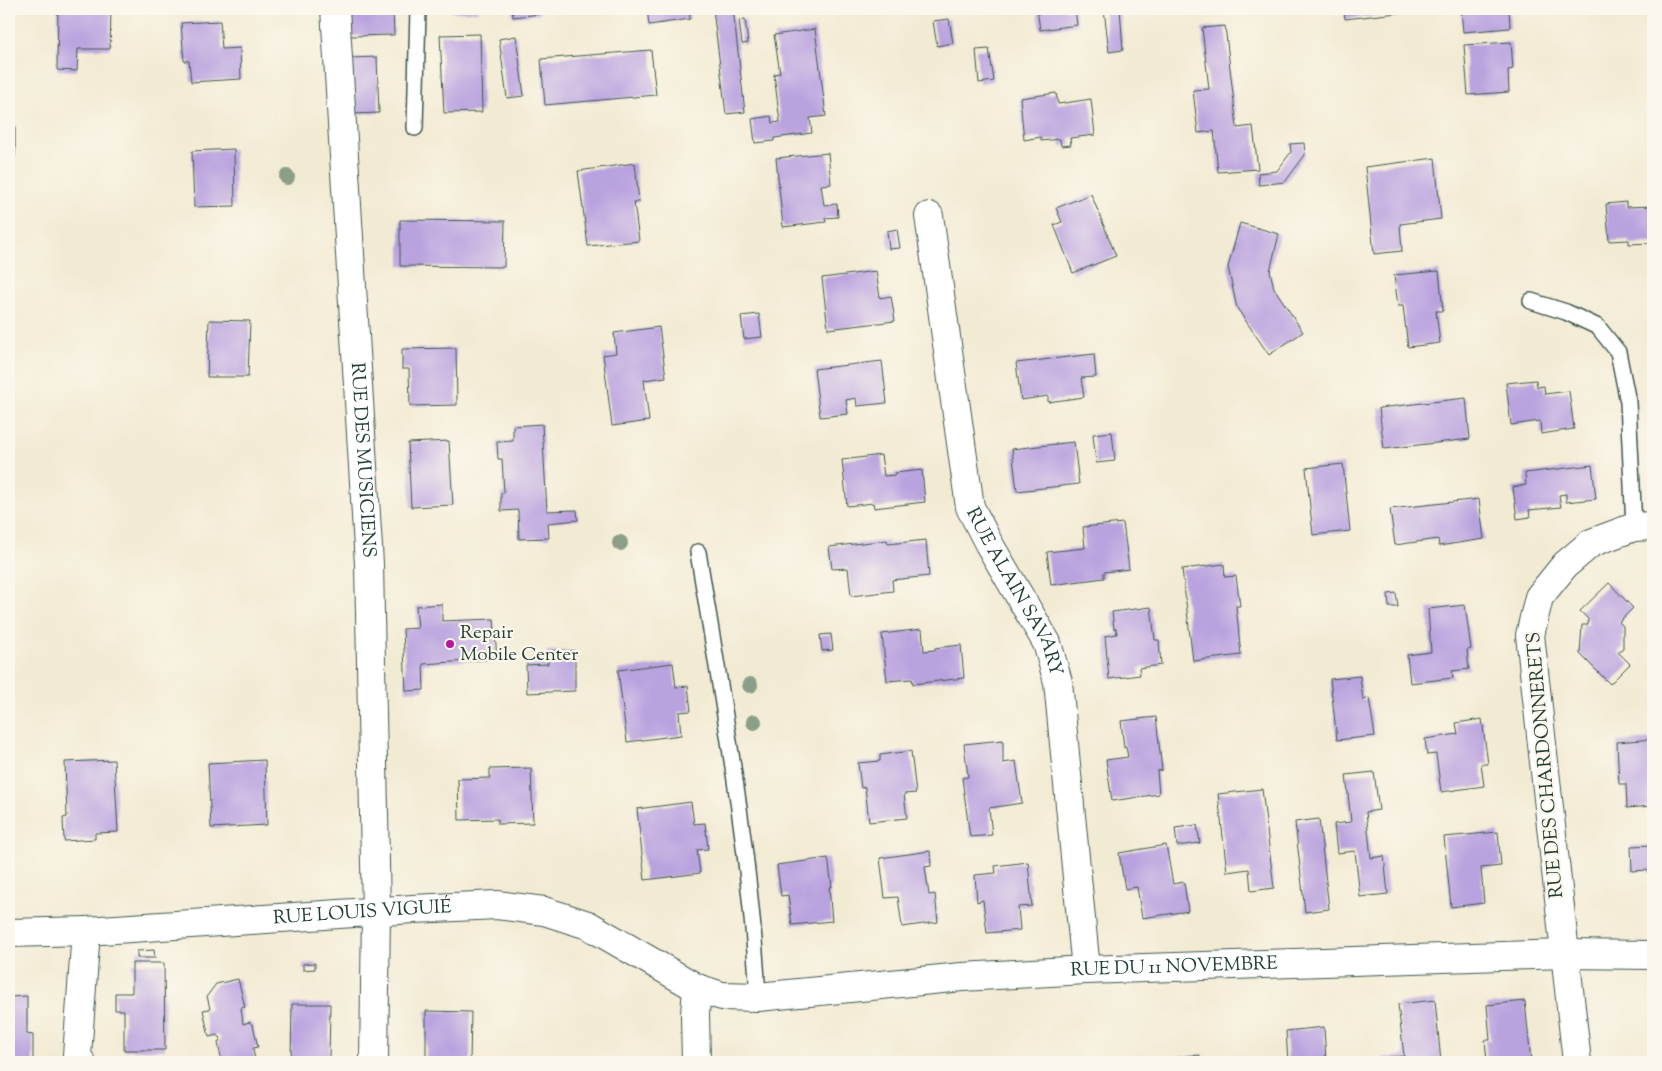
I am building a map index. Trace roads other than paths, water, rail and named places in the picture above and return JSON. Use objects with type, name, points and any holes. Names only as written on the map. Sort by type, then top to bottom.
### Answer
[{"type":"street","name":"RUE DES MUSICIENS","points":[[335,9],[369,564],[376,912],[374,1062]]},
{"type":"street","name":"RUE ALAIN SAVARY","points":[[929,216],[970,507],[989,544],[1047,643],[1058,682],[1086,970]]},
{"type":"street","name":"RUE DES CHARDONNERETS","points":[[1577,1062],[1530,635],[1539,596],[1565,565],[1591,543],[1644,526]]},
{"type":"street","name":"RUE LOUIS VIGUIÉ","points":[[9,933],[86,931],[498,905],[544,911],[588,925],[698,988]]},
{"type":"street","points":[[81,1062],[77,1056],[86,931]]},
{"type":"street","name":"RUE DU 11 NOVEMBRE","points":[[698,988],[722,996],[758,997],[962,977],[1086,970],[1564,954],[1653,955]]},
{"type":"street","points":[[696,1062],[695,1014],[698,988]]},
{"type":"lane","points":[[415,128],[418,9]]},
{"type":"lane","points":[[1531,301],[1566,312],[1598,327],[1618,352],[1628,402],[1644,526]]},
{"type":"lane","points":[[698,552],[730,754],[747,879],[758,997]]},
{"type":"place","name":"Repair Mobile Center","points":[[450,644]]}]
